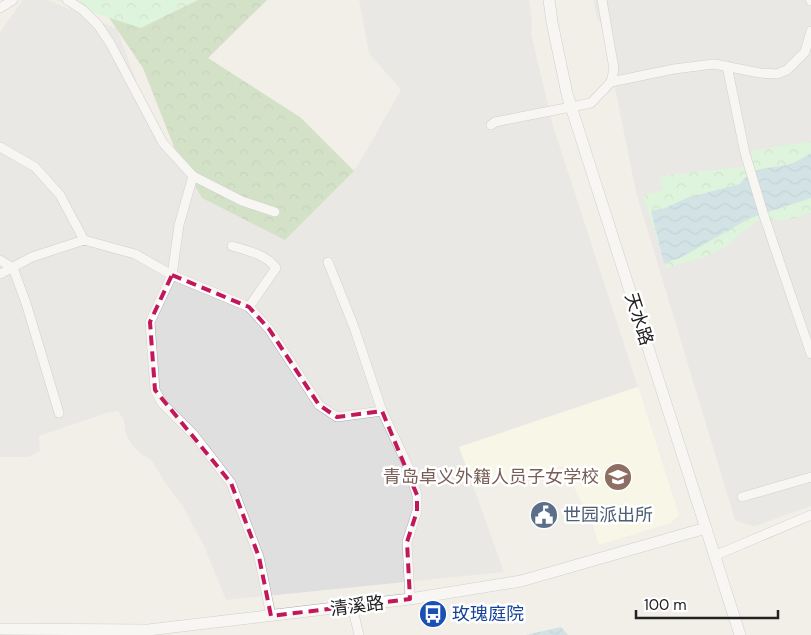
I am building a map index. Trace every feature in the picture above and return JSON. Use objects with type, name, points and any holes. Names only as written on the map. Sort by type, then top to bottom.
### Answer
[{"type":"street","points":[[0,8],[12,0]]},
{"type":"street","points":[[66,0],[83,10],[98,25],[110,43],[163,144],[193,176],[242,200],[275,212]]},
{"type":"street","name":"天水路","points":[[549,0],[554,31],[572,108],[740,635]]},
{"type":"street","points":[[491,125],[494,122],[591,103],[611,82],[614,69],[602,0]]},
{"type":"street","points":[[611,82],[674,69],[714,64],[760,73],[778,74],[787,70],[805,52],[811,31]]},
{"type":"street","points":[[726,66],[745,153],[764,216],[811,354]]},
{"type":"street","points":[[0,147],[35,167],[60,195],[84,240]]},
{"type":"street","points":[[193,176],[179,225],[172,275],[150,322],[155,390],[162,403],[194,435],[231,483],[259,557],[271,616]]},
{"type":"street","points":[[0,274],[32,257],[84,240],[135,254],[172,275],[249,307],[269,329],[319,405],[337,417],[382,411]]},
{"type":"street","points":[[232,246],[247,250],[272,263],[276,268],[249,307]]},
{"type":"street","points":[[0,260],[13,268],[26,303],[59,412]]},
{"type":"street","points":[[328,262],[354,327],[382,411],[407,464],[417,495],[417,511],[407,542],[410,599]]},
{"type":"street","points":[[742,497],[811,477]]},
{"type":"street","points":[[714,556],[811,516]]},
{"type":"street","name":"清溪路","points":[[0,628],[148,630],[410,599],[521,581],[706,528]]},
{"type":"street","points":[[352,606],[359,635]]},
{"type":"highlighted area","points":[[172,275],[249,307],[269,329],[319,405],[337,417],[382,411],[417,495],[417,511],[407,542],[410,599],[271,616],[259,557],[231,483],[155,390],[150,322]]},
{"type":"shaded area","points":[[23,0],[48,0],[117,29],[149,116],[165,142],[189,167],[305,205],[357,167],[401,90],[369,53],[359,0],[529,0],[532,21],[531,34],[553,126],[638,387],[459,447],[504,572],[226,600],[204,546],[182,505],[166,484],[151,459],[141,454],[132,445],[126,434],[124,420],[118,411],[109,412],[39,436],[40,451],[29,457],[0,457],[0,32]]},
{"type":"shaded area","points":[[594,0],[811,0],[811,506],[755,526],[735,520],[636,192],[603,28],[597,18]]},
{"type":"shaded area","name":"青岛卓义外籍人员子女学校","points":[[638,387],[679,515],[670,523],[599,545],[589,512],[581,501],[564,466],[475,488],[459,447]]},
{"type":"green space","points":[[54,0],[198,0],[141,28]]},
{"type":"green space","points":[[97,0],[267,0],[208,58],[300,117],[354,171],[285,240],[202,198],[176,152],[143,68]]},
{"type":"green space","points":[[811,141],[811,212],[797,218],[785,220],[756,221],[727,246],[707,256],[667,268],[643,196],[663,190],[659,176],[742,167],[751,151]]},
{"type":"water","points":[[811,153],[811,198],[750,218],[680,258],[664,263],[651,211],[665,208],[687,198],[740,184],[757,170],[790,164]]},
{"type":"water","points":[[561,627],[568,635],[526,635]]},
{"type":"place","name":"青岛卓义外籍人员子女学校","points":[[618,477]]},
{"type":"place","name":"世园派出所","points":[[544,515]]},
{"type":"place","name":"玫瑰庭院","points":[[433,614]]}]
